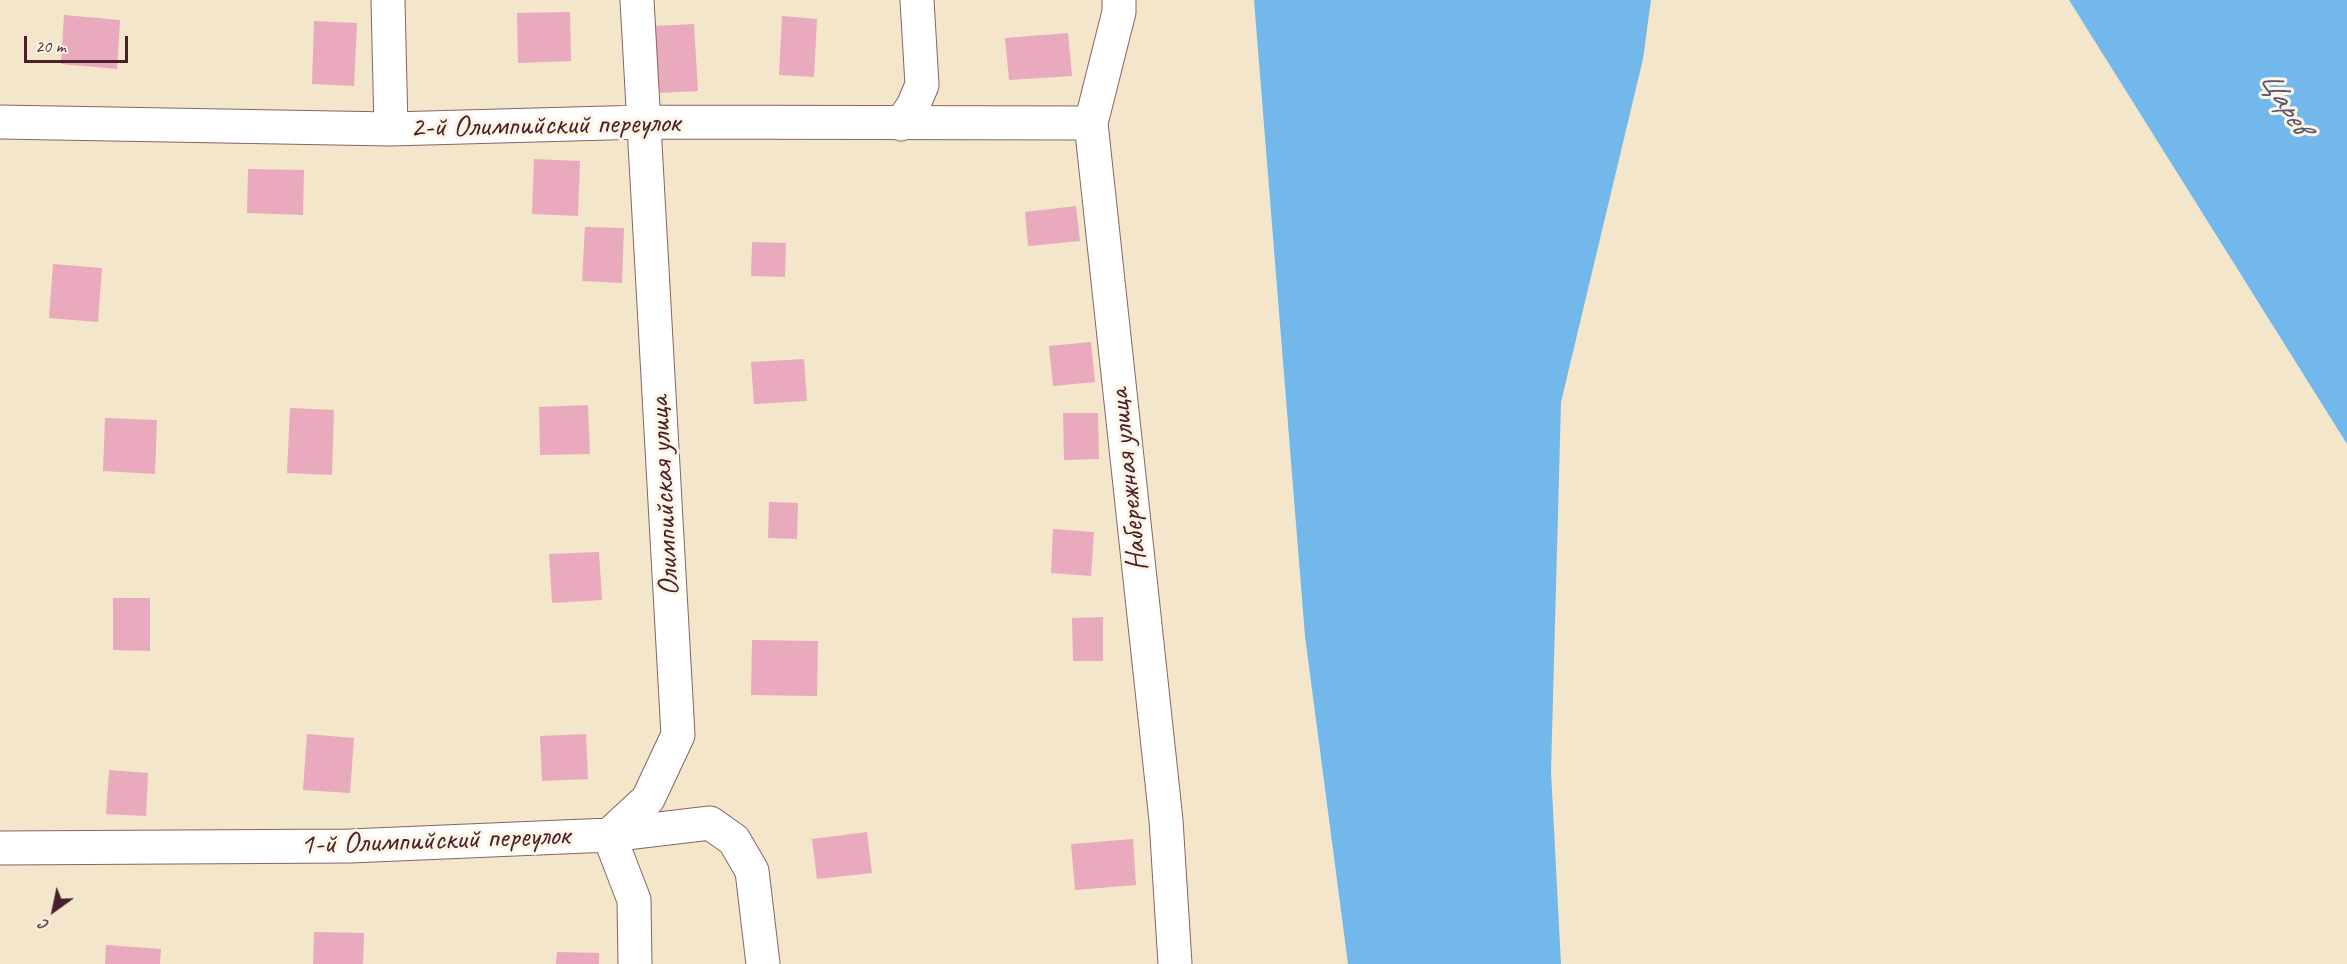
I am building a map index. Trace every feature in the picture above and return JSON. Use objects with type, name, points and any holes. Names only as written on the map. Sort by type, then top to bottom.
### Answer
[{"type":"street","points":[[388,0],[391,129]]},
{"type":"street","name":"Олимпийская улица","points":[[609,836],[648,799],[678,735],[637,0]]},
{"type":"street","points":[[901,124],[914,106],[922,85],[916,0]]},
{"type":"street","name":"Набережная улица","points":[[1119,0],[1119,12],[1090,123],[1166,820],[1175,964]]},
{"type":"street","name":"2-й Олимпийский переулок","points":[[0,122],[391,129],[644,122],[1090,123]]},
{"type":"street","name":"1-й Олимпийский переулок","points":[[0,848],[350,846],[609,836],[710,823],[734,840],[752,871],[763,964]]},
{"type":"street","points":[[609,836],[634,900],[636,964]]},
{"type":"water","points":[[1254,0],[1651,0],[1643,59],[1561,402],[1551,771],[1561,964],[1348,964],[1305,636]]},
{"type":"water","name":"Царев","points":[[2069,0],[2347,0],[2347,444]]},
{"type":"building","points":[[570,12],[571,61],[518,63],[517,13]]},
{"type":"building","points":[[64,15],[120,20],[117,69],[61,64]]},
{"type":"building","points":[[782,16],[817,19],[814,77],[779,75]]},
{"type":"building","points":[[314,21],[357,23],[354,86],[312,84]]},
{"type":"building","points":[[694,24],[698,91],[658,93],[654,26]]},
{"type":"building","points":[[1068,33],[1072,76],[1009,80],[1005,38]]},
{"type":"building","points":[[534,159],[580,161],[578,216],[532,214]]},
{"type":"building","points":[[248,169],[304,170],[303,215],[247,213]]},
{"type":"building","points":[[1076,206],[1080,241],[1028,246],[1025,212]]},
{"type":"building","points":[[585,227],[624,228],[622,283],[582,281]]},
{"type":"building","points":[[752,242],[786,243],[785,277],[751,276]]},
{"type":"building","points":[[53,264],[102,268],[98,322],[49,318]]},
{"type":"building","points":[[1091,342],[1095,382],[1053,386],[1049,346]]},
{"type":"building","points":[[804,359],[807,401],[754,404],[751,362]]},
{"type":"building","points":[[588,405],[590,454],[540,455],[539,407]]},
{"type":"building","points":[[290,408],[334,410],[332,475],[287,473]]},
{"type":"building","points":[[1063,413],[1098,413],[1099,459],[1064,460]]},
{"type":"building","points":[[105,418],[157,420],[155,474],[103,471]]},
{"type":"building","points":[[769,502],[798,503],[797,539],[768,538]]},
{"type":"building","points":[[1053,529],[1094,532],[1091,576],[1051,573]]},
{"type":"building","points":[[599,552],[602,600],[552,603],[549,554]]},
{"type":"building","points":[[113,598],[150,598],[150,651],[113,650]]},
{"type":"building","points":[[1103,617],[1103,661],[1073,661],[1072,618]]},
{"type":"building","points":[[752,640],[818,641],[817,696],[751,695]]},
{"type":"building","points":[[307,734],[354,738],[350,793],[303,790]]},
{"type":"building","points":[[586,734],[588,779],[542,781],[540,736]]},
{"type":"building","points":[[109,770],[148,773],[146,816],[106,814]]},
{"type":"building","points":[[867,832],[872,873],[817,879],[812,839]]},
{"type":"building","points":[[1133,839],[1136,885],[1075,890],[1071,844]]},
{"type":"building","points":[[314,932],[364,933],[363,964],[313,964]]},
{"type":"building","points":[[106,945],[161,949],[160,964],[105,964]]},
{"type":"building","points":[[557,952],[599,953],[599,964],[556,964]]}]
